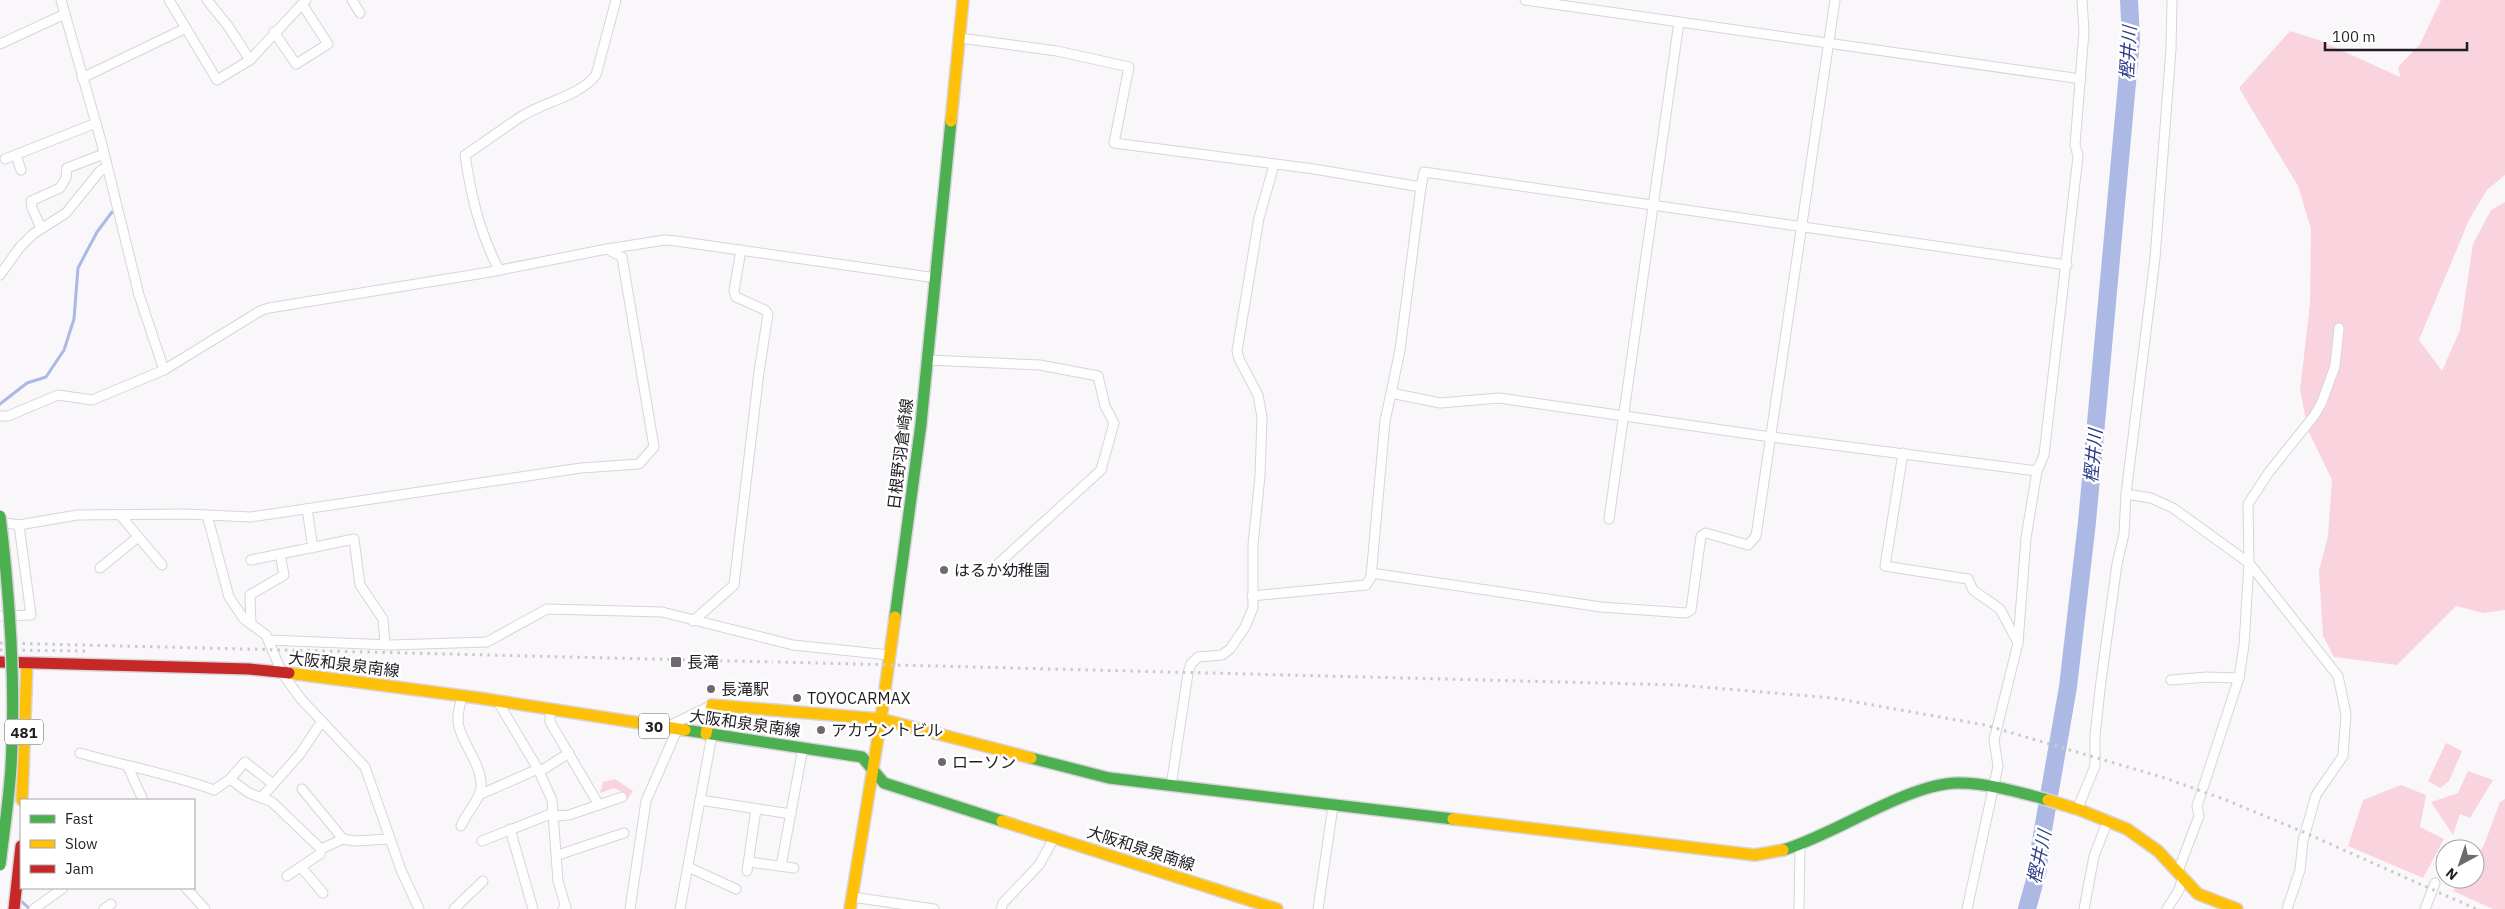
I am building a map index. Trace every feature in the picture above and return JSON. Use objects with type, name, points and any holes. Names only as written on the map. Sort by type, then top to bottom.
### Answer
[{"type":"main road","name":"日根野羽倉崎線","points":[[850,909],[880,719],[921,424],[963,0]]},
{"type":"main road","name":"481","points":[[0,516],[10,603],[13,688],[11,767],[0,865]]},
{"type":"main road","name":"大阪和泉泉南線","points":[[0,662],[249,669],[462,696],[862,757],[884,783],[1277,909]]},
{"type":"main road","name":"481","points":[[22,799],[27,663]]},
{"type":"main road","points":[[709,735],[712,705],[880,719],[1109,778],[1755,855],[1773,854],[1800,845],[1934,787],[1956,782],[1994,787],[2108,820],[2141,837],[2202,896],[2237,909]]},
{"type":"main road","points":[[14,909],[20,855]]},
{"type":"street","points":[[61,0],[96,123],[139,295],[164,370]]},
{"type":"street","points":[[169,0],[217,80],[250,60],[274,32],[304,2],[328,44],[296,64],[274,32]]},
{"type":"street","points":[[207,0],[250,60]]},
{"type":"street","points":[[352,0],[360,13]]},
{"type":"street","points":[[499,270],[482,237],[469,182],[465,155],[522,116],[576,92],[590,82],[596,74],[616,0]]},
{"type":"street","points":[[1525,0],[2081,79]]},
{"type":"street","points":[[1371,573],[1601,607],[1686,613],[1691,610],[1701,536],[1706,533],[1748,545],[1756,536],[1835,0]]},
{"type":"street","points":[[1967,909],[1998,766],[1994,740],[2018,643],[2026,538],[2037,471],[2044,454],[2078,156],[2075,145],[2084,31],[2082,0]]},
{"type":"street","points":[[2074,809],[2095,766],[2095,735],[2101,681],[2117,564],[2124,534],[2126,494],[2155,258],[2172,49],[2172,0]]},
{"type":"street","points":[[0,44],[65,14]]},
{"type":"street","points":[[1609,519],[1679,22]]},
{"type":"street","points":[[82,78],[186,28]]},
{"type":"street","points":[[960,38],[1057,51],[1129,67],[1114,143],[1314,169],[1421,188]]},
{"type":"street","points":[[5,159],[96,123]]},
{"type":"street","points":[[56,139],[59,149]]},
{"type":"street","points":[[41,228],[32,208],[32,200],[60,188],[66,178],[67,168],[104,154]]},
{"type":"street","points":[[16,155],[21,170]]},
{"type":"street","points":[[1171,786],[1188,673],[1191,664],[1198,657],[1222,655],[1230,649],[1245,628],[1253,608],[1253,545],[1260,476],[1262,417],[1258,396],[1239,359],[1237,350],[1259,218],[1274,165]]},
{"type":"street","points":[[0,275],[20,247],[41,228],[66,213],[100,171],[107,167]]},
{"type":"street","points":[[1252,596],[1366,585],[1371,573],[1385,421],[1400,350],[1424,172],[2067,265]]},
{"type":"street","points":[[0,416],[8,416],[58,395],[92,400],[164,370],[260,311],[269,308],[499,270],[606,249],[664,240],[936,278]]},
{"type":"street","points":[[0,522],[20,525],[77,515],[185,514],[251,517],[581,468],[639,464],[654,447],[622,257],[606,249]]},
{"type":"street","points":[[694,621],[734,585],[759,372],[768,314],[765,310],[736,297],[734,291],[741,250]]},
{"type":"street","points":[[2167,909],[2179,890],[2181,874],[2199,816],[2197,806],[2239,678],[2244,646],[2250,563],[2248,504],[2268,472],[2314,416],[2322,402],[2335,366],[2340,328]]},
{"type":"street","points":[[928,360],[1040,365],[1098,376],[1105,406],[1114,423],[1101,470],[999,563]]},
{"type":"street","points":[[1391,393],[1440,403],[1499,398],[1771,437],[2037,471]]},
{"type":"street","points":[[1902,454],[1885,566],[1968,579],[1973,590],[2000,608],[2018,643]]},
{"type":"street","points":[[2126,494],[2151,498],[2173,508],[2250,563],[2338,676],[2346,714],[2343,756],[2316,795],[2303,841],[2300,870],[2287,909]]},
{"type":"street","points":[[307,508],[313,548]]},
{"type":"street","points":[[120,515],[162,565]]},
{"type":"street","points":[[207,516],[229,597],[244,619],[266,635],[282,673],[301,699],[365,767],[401,870],[419,909]]},
{"type":"street","points":[[0,616],[31,615],[20,525]]},
{"type":"street","points":[[100,568],[138,537]]},
{"type":"street","points":[[251,560],[354,539],[360,585],[383,619],[385,645]]},
{"type":"street","points":[[251,624],[250,595],[284,575],[280,554]]},
{"type":"street","points":[[268,640],[385,645],[443,645],[487,642],[547,608],[662,612],[793,645],[889,654]]},
{"type":"street","points":[[2171,680],[2208,676],[2239,678]]},
{"type":"street","points":[[461,826],[479,795],[480,777],[458,726],[457,716],[462,696]]},
{"type":"street","points":[[498,702],[539,770],[552,800],[558,855],[558,880],[566,908],[563,909]]},
{"type":"street","points":[[665,728],[712,705]]},
{"type":"street","points":[[550,710],[550,722],[599,805]]},
{"type":"street","points":[[261,798],[300,754],[322,721]]},
{"type":"street","points":[[630,909],[646,801],[677,730]]},
{"type":"street","points":[[680,909],[700,800],[709,735]]},
{"type":"street","points":[[781,866],[803,748]]},
{"type":"street","points":[[80,752],[128,767],[186,779],[214,790],[230,779],[245,762],[273,784]]},
{"type":"street","points":[[479,795],[539,770],[569,753]]},
{"type":"street","points":[[128,767],[143,799]]},
{"type":"street","points":[[230,779],[249,793],[272,802],[321,849]]},
{"type":"street","points":[[302,789],[343,839]]},
{"type":"street","points":[[482,841],[510,829],[553,815],[569,815],[622,797]]},
{"type":"street","points":[[700,800],[791,814]]},
{"type":"street","points":[[1318,909],[1332,806]]},
{"type":"street","points":[[756,809],[748,867],[781,866],[794,868]]},
{"type":"street","points":[[2084,909],[2094,856],[2108,820]]},
{"type":"street","points":[[510,829],[533,909]]},
{"type":"street","points":[[558,855],[624,834]]},
{"type":"street","points":[[1001,909],[1003,903],[1039,865],[1054,838]]},
{"type":"street","points":[[287,876],[320,854],[321,849],[343,839],[355,841],[390,839]]},
{"type":"street","points":[[1799,909],[1800,845]]},
{"type":"street","points":[[301,867],[323,893]]},
{"type":"street","points":[[688,867],[736,889]]},
{"type":"street","points":[[454,909],[483,881]]},
{"type":"street","points":[[2425,909],[2435,883]]},
{"type":"street","points":[[34,909],[62,889]]},
{"type":"street","points":[[187,889],[205,909]]},
{"type":"street","points":[[852,897],[934,909]]},
{"type":"shaded area","points":[[2441,0],[2505,0],[2505,175],[2487,190],[2469,220],[2419,340],[2442,371],[2460,330],[2473,244],[2491,210],[2505,202],[2505,610],[2483,613],[2456,606],[2397,665],[2334,657],[2323,636],[2319,571],[2328,536],[2332,480],[2308,430],[2300,390],[2310,304],[2311,229],[2298,186],[2239,88],[2290,31],[2319,40],[2400,77],[2398,67],[2420,44]]},
{"type":"shaded area","points":[[2446,743],[2462,751],[2449,781],[2440,788],[2428,781]]},
{"type":"shaded area","points":[[2468,771],[2493,780],[2470,818],[2460,814],[2453,835],[2431,802],[2458,793]]},
{"type":"shaded area","points":[[615,779],[633,791],[627,800],[626,794],[614,788],[600,793],[603,782]]},
{"type":"shaded area","points":[[2401,785],[2426,795],[2420,827],[2444,839],[2435,839],[2435,856],[2423,878],[2348,846],[2363,800]]},
{"type":"shaded area","points":[[2505,799],[2505,909],[2493,909],[2453,891],[2454,889],[2485,889],[2485,842],[2500,802]]},
{"type":"waterway","name":"樫井川","points":[[2027,909],[2038,869],[2040,847],[2068,687],[2087,522],[2131,39],[2129,0]]},
{"type":"waterway","points":[[0,404],[27,383],[46,377],[64,350],[74,319],[78,268],[97,232],[112,212]]},
{"type":"waterway","points":[[20,900],[30,909]]},
{"type":"railway","points":[[0,643],[773,662]]},
{"type":"railway","points":[[0,650],[88,651]]},
{"type":"railway","points":[[778,662],[1679,685],[1833,698],[1985,725],[2165,778],[2226,800],[2301,831],[2476,909]]},
{"type":"traffic: fast","points":[[895,617],[921,424],[951,121]]},
{"type":"traffic: fast","points":[[0,516],[7,578],[13,704],[10,779],[0,865]]},
{"type":"traffic: fast","points":[[685,730],[862,757],[884,783],[1002,821]]},
{"type":"traffic: fast","points":[[1031,758],[1109,778],[1453,819]]},
{"type":"traffic: fast","points":[[1783,850],[1803,843],[1895,800],[1939,785],[1958,783],[2003,788],[2048,800]]},
{"type":"traffic: slow","points":[[951,121],[963,0]]},
{"type":"traffic: slow","points":[[850,909],[881,719],[895,617]]},
{"type":"traffic: slow","points":[[22,799],[27,663]]},
{"type":"traffic: slow","points":[[289,673],[479,698],[685,730]]},
{"type":"traffic: slow","points":[[706,734],[712,705],[881,719],[1031,758]]},
{"type":"traffic: slow","points":[[2048,800],[2080,810],[2127,829],[2158,851],[2198,894],[2237,909]]},
{"type":"traffic: slow","points":[[1453,819],[1755,855],[1783,850]]},
{"type":"traffic: slow","points":[[1002,821],[1277,909]]},
{"type":"traffic: jam","points":[[0,662],[249,669],[289,673]]},
{"type":"traffic: jam","points":[[14,909],[20,855]]},
{"type":"place","name":"はるか幼稚園","points":[[944,570]]},
{"type":"place","name":"長滝","points":[[676,662]]},
{"type":"place","name":"長滝駅","points":[[711,689]]},
{"type":"place","name":"TOYOCARMAX","points":[[797,698]]},
{"type":"place","name":"アカウントビル","points":[[821,730]]},
{"type":"place","name":"ローソン","points":[[942,762]]}]
